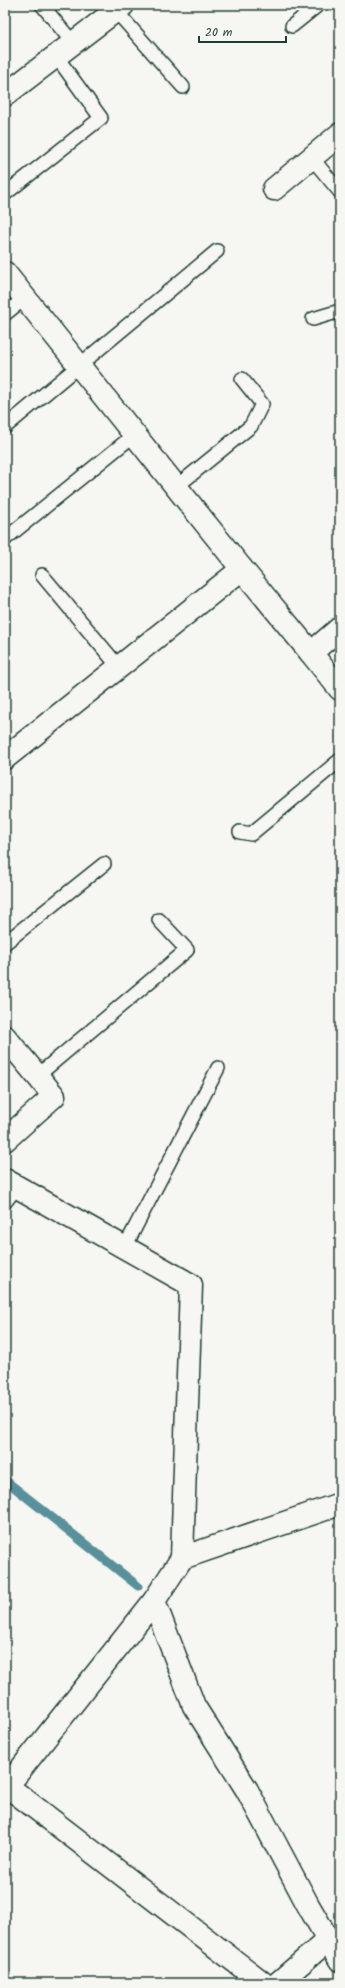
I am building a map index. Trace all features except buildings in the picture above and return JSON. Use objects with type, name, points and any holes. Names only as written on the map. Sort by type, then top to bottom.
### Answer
[{"type":"street","points":[[5,95],[120,8]]},
{"type":"street","points":[[274,189],[340,134]]},
{"type":"street","points":[[5,273],[340,689]]},
{"type":"street","points":[[6,756],[242,569]]},
{"type":"street","points":[[311,653],[340,628]]},
{"type":"street","points":[[5,1038],[54,1096],[5,1140]]},
{"type":"street","points":[[9,1190],[125,1247],[191,1285],[182,1558],[154,1601],[7,1784],[263,1983]]},
{"type":"street","points":[[182,1558],[340,1504]]},
{"type":"street","points":[[154,1601],[194,1706],[247,1790],[340,1960]]},
{"type":"street","points":[[278,1983],[328,1940]]},
{"type":"lane","points":[[5,194],[101,118],[42,5]]},
{"type":"lane","points":[[292,26],[318,5]]},
{"type":"lane","points":[[120,8],[183,87]]},
{"type":"lane","points":[[311,157],[340,192]]},
{"type":"lane","points":[[5,427],[217,251]]},
{"type":"lane","points":[[5,314],[25,298]]},
{"type":"lane","points":[[313,319],[340,311]]},
{"type":"lane","points":[[176,487],[251,426],[262,404],[242,379]]},
{"type":"lane","points":[[5,539],[134,435]]},
{"type":"lane","points":[[42,575],[118,666]]},
{"type":"lane","points":[[240,832],[251,834],[340,760]]},
{"type":"lane","points":[[5,943],[104,864]]},
{"type":"lane","points":[[37,1076],[187,950],[159,920]]},
{"type":"lane","points":[[125,1247],[218,1068]]},
{"type":"waterway","points":[[5,1480],[138,1586]]}]
